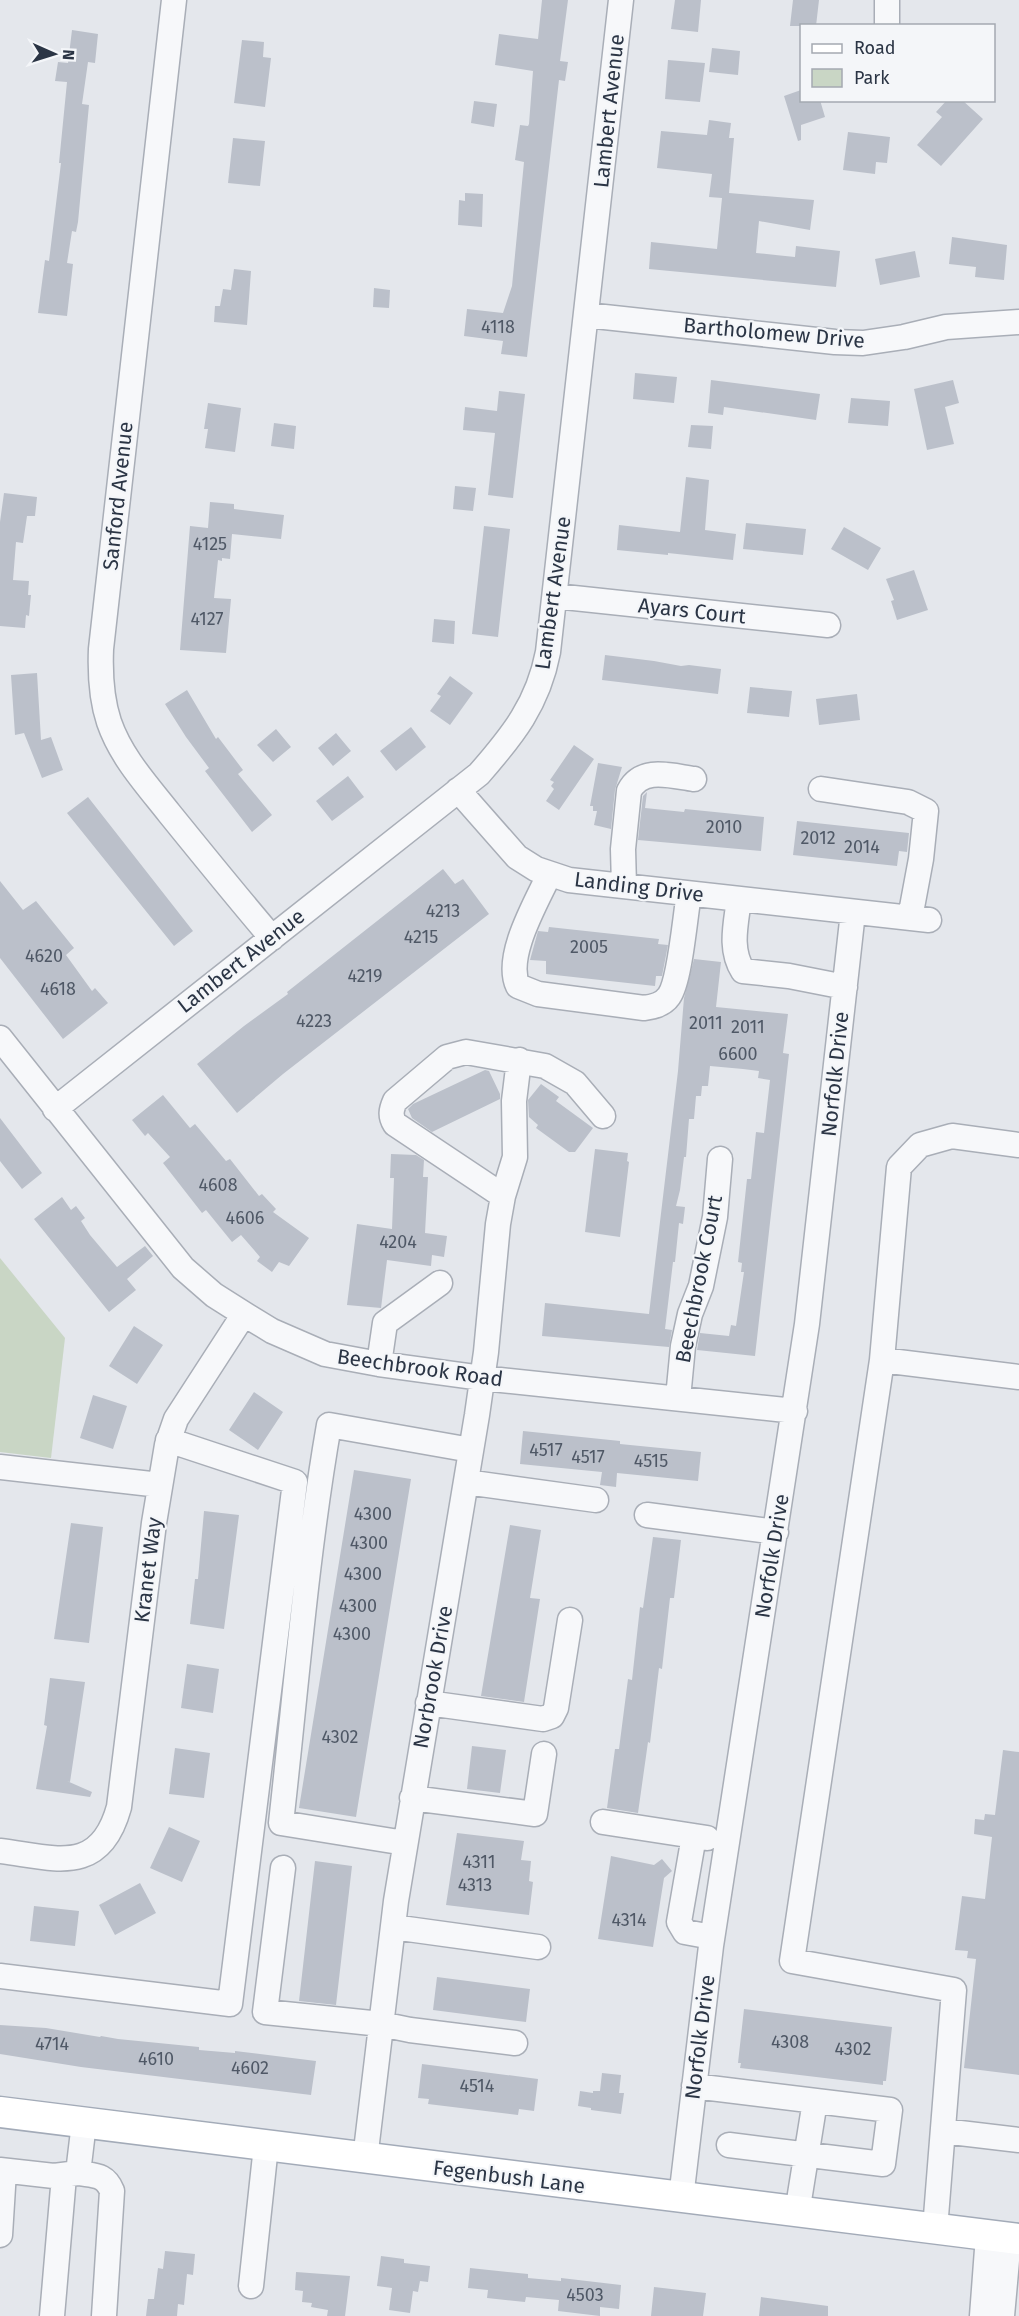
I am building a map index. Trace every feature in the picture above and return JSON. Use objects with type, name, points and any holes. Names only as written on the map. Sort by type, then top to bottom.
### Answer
[{"type":"main road","name":"Fegenbush Lane","points":[[0,2112],[1005,2238]]},
{"type":"street","name":"Sanford Avenue","points":[[174,0],[101,649],[101,686],[109,722],[117,741],[134,768],[272,938]]},
{"type":"street","name":"Lambert Avenue","points":[[55,1109],[479,774],[508,741],[528,712],[544,670],[555,596],[621,0]]},
{"type":"street","points":[[887,0],[887,24]]},
{"type":"street","name":"Bartholomew Drive","points":[[586,315],[835,342],[863,343],[904,337],[946,327],[1007,322]]},
{"type":"street","name":"Ayars Court","points":[[555,596],[828,625]]},
{"type":"street","points":[[624,886],[623,849],[629,791],[633,783],[643,776],[653,774],[694,779]]},
{"type":"street","name":"Landing Drive","points":[[458,790],[518,857],[549,874],[569,880],[919,919],[921,859],[926,811],[908,802],[821,789]]},
{"type":"street","points":[[549,874],[523,933],[513,966],[514,978],[518,986],[538,994],[644,1008],[653,1007],[668,998],[676,977],[689,894]]},
{"type":"street","points":[[739,899],[734,939],[736,959],[743,971],[789,976],[845,987]]},
{"type":"street","name":"Norfolk Drive","points":[[681,2199],[712,1937],[807,1324],[853,912]]},
{"type":"street","name":"Beechbrook Road","points":[[0,1038],[183,1268],[214,1295],[272,1331],[325,1354],[379,1364],[482,1378],[795,1411]]},
{"type":"street","points":[[503,1196],[395,1124],[391,1109],[394,1101],[447,1057],[466,1052],[545,1066],[575,1083],[603,1116]]},
{"type":"street","name":"Norbrook Drive","points":[[365,2159],[405,1843],[482,1378],[503,1196],[514,1157],[514,1101],[519,1060]]},
{"type":"street","points":[[935,2229],[954,1990],[792,1961],[882,1360],[899,1167],[920,1145],[952,1136],[1019,1145]]},
{"type":"street","name":"Beechbrook Court","points":[[678,1398],[682,1346],[690,1314],[701,1287],[716,1217],[720,1159]]},
{"type":"street","points":[[379,1364],[385,1323],[440,1283]]},
{"type":"street","name":"Kranet Way","points":[[0,1851],[65,1859],[80,1857],[102,1842],[114,1827],[119,1807],[154,1523],[168,1440],[176,1419],[244,1314]]},
{"type":"street","points":[[882,1360],[1019,1377]]},
{"type":"street","points":[[405,1843],[281,1823],[322,1462],[329,1425],[471,1450]]},
{"type":"street","points":[[0,1976],[230,2004],[295,1482],[168,1440]]},
{"type":"street","points":[[0,1467],[160,1485]]},
{"type":"street","points":[[466,1482],[596,1500]]},
{"type":"street","points":[[647,1515],[776,1532]]},
{"type":"street","points":[[428,1703],[543,1719],[552,1716],[556,1708],[570,1620]]},
{"type":"street","points":[[412,1798],[535,1814],[544,1755]]},
{"type":"street","points":[[603,1822],[727,1841]]},
{"type":"street","points":[[694,1836],[680,1922],[685,1932],[712,1937]]},
{"type":"street","points":[[283,1868],[265,2012],[381,2024],[410,2030],[515,2043]]},
{"type":"street","points":[[393,1927],[538,1947]]},
{"type":"street","points":[[694,2086],[890,2110],[883,2164],[729,2145]]},
{"type":"street","points":[[797,2213],[815,2101]]},
{"type":"street","points":[[52,2316],[71,2174],[84,2123]]},
{"type":"street","points":[[943,2131],[1019,2140]]},
{"type":"street","points":[[251,2286],[266,2146]]},
{"type":"street","points":[[0,2235],[2,2171],[71,2174],[102,2177],[108,2181],[112,2191],[104,2316]]},
{"type":"street","points":[[981,2316],[1005,2238]]},
{"type":"street","points":[[1002,2316],[1005,2238]]},
{"type":"green space","points":[[0,1258],[65,1338],[51,1458],[0,1452]]},
{"type":"building","points":[[542,0],[568,0],[560,61],[568,62],[565,81],[559,80],[527,357],[501,354],[503,341],[464,336],[467,309],[503,313],[512,286],[524,162],[515,160],[520,125],[528,126],[529,124],[533,71],[495,65],[499,34],[538,39]]},
{"type":"building","points":[[675,0],[701,0],[698,32],[671,29]]},
{"type":"building","points":[[793,0],[819,0],[816,24],[790,26]]},
{"type":"building","points":[[72,30],[98,34],[95,63],[88,62],[82,104],[89,105],[78,222],[76,232],[72,231],[67,263],[73,264],[67,316],[38,313],[45,260],[49,261],[61,163],[59,163],[67,82],[55,81],[58,62],[68,63]]},
{"type":"building","points":[[242,40],[264,42],[263,57],[271,58],[265,107],[234,103]]},
{"type":"building","points":[[712,48],[740,51],[738,75],[709,72]]},
{"type":"building","points":[[668,60],[705,63],[700,102],[665,99]]},
{"type":"building","points":[[800,90],[800,102],[821,102],[825,117],[801,125],[801,140],[798,141],[784,96]]},
{"type":"building","points":[[474,101],[497,104],[494,127],[471,123]]},
{"type":"building","points":[[945,102],[964,102],[983,119],[941,166],[917,145],[942,117],[936,112]]},
{"type":"building","points":[[709,120],[731,123],[729,138],[734,138],[729,193],[814,200],[810,230],[759,221],[756,253],[795,257],[796,246],[840,251],[836,287],[649,269],[651,242],[717,249],[722,198],[709,197],[712,174],[657,168],[661,131],[707,135]]},
{"type":"building","points":[[848,132],[890,137],[887,163],[876,162],[875,174],[843,170]]},
{"type":"building","points":[[233,138],[265,141],[260,186],[228,183]]},
{"type":"building","points":[[465,193],[483,194],[482,227],[458,225],[459,200],[465,201]]},
{"type":"building","points":[[952,237],[1007,245],[1004,280],[975,277],[976,267],[949,264]]},
{"type":"building","points":[[915,251],[920,277],[880,285],[875,259]]},
{"type":"building","points":[[234,269],[251,271],[247,325],[214,322],[215,306],[220,306],[223,289],[231,290]]},
{"type":"building","points":[[374,288],[390,290],[389,308],[373,307]]},
{"type":"building","points":[[635,373],[677,377],[674,403],[633,399]]},
{"type":"building","points":[[711,380],[820,394],[816,420],[724,407],[723,415],[708,413]]},
{"type":"building","points":[[953,380],[959,403],[945,407],[954,444],[927,450],[914,389]]},
{"type":"building","points":[[499,391],[525,394],[513,498],[488,495],[495,433],[463,430],[465,407],[497,411]]},
{"type":"building","points":[[851,398],[890,401],[888,426],[848,423]]},
{"type":"building","points":[[208,403],[241,408],[235,452],[205,448],[208,429],[204,429]]},
{"type":"building","points":[[274,423],[296,426],[294,449],[271,446]]},
{"type":"building","points":[[691,425],[713,426],[711,449],[688,447]]},
{"type":"building","points":[[686,477],[709,480],[705,530],[736,534],[733,560],[617,550],[619,525],[680,532]]},
{"type":"building","points":[[455,486],[476,488],[473,511],[453,509]]},
{"type":"building","points":[[4,493],[37,497],[35,516],[27,516],[23,543],[16,542],[13,580],[29,581],[28,595],[31,595],[25,628],[0,626],[0,522]]},
{"type":"building","points":[[210,502],[234,504],[234,509],[284,515],[281,539],[232,534],[230,559],[218,560],[214,598],[231,599],[226,653],[180,650],[190,526],[208,528]]},
{"type":"building","points":[[746,523],[806,529],[803,555],[743,549]]},
{"type":"building","points":[[484,526],[510,529],[498,637],[472,634]]},
{"type":"building","points":[[844,527],[881,548],[868,570],[831,549]]},
{"type":"building","points":[[914,570],[928,610],[897,620],[891,601],[894,600],[886,579]]},
{"type":"building","points":[[434,619],[455,621],[454,644],[432,642]]},
{"type":"building","points":[[605,655],[681,666],[721,669],[718,694],[602,680]]},
{"type":"building","points":[[37,673],[41,740],[51,737],[63,770],[42,778],[24,733],[15,735],[11,675]]},
{"type":"building","points":[[450,676],[473,693],[450,725],[430,711],[441,696],[437,694]]},
{"type":"building","points":[[750,687],[792,691],[789,717],[747,713]]},
{"type":"building","points":[[187,690],[216,739],[218,737],[243,770],[238,774],[272,815],[252,832],[205,771],[209,768],[165,704]]},
{"type":"building","points":[[857,694],[860,720],[819,725],[816,699]]},
{"type":"building","points":[[411,727],[426,747],[396,771],[380,751]]},
{"type":"building","points":[[276,729],[291,747],[273,762],[257,745]]},
{"type":"building","points":[[336,733],[351,751],[333,766],[318,748]]},
{"type":"building","points":[[574,745],[594,759],[559,810],[546,801],[554,789],[551,786],[554,782],[550,780]]},
{"type":"building","points":[[598,763],[622,767],[615,790],[611,829],[594,825],[597,811],[593,811],[593,806],[590,806]]},
{"type":"building","points":[[348,776],[364,797],[332,821],[316,801]]},
{"type":"building","points":[[647,792],[645,808],[684,812],[685,809],[764,817],[761,851],[638,840],[643,796]]},
{"type":"building","points":[[88,797],[193,931],[174,946],[67,813]]},
{"type":"building","points":[[797,821],[909,833],[907,852],[899,851],[897,866],[793,855]]},
{"type":"building","points":[[443,869],[455,884],[463,879],[489,914],[283,1074],[237,1113],[197,1064]]},
{"type":"building","points":[[0,881],[23,910],[36,901],[74,948],[66,955],[92,991],[95,988],[108,1003],[63,1039],[0,958]]},
{"type":"building","points":[[549,927],[659,939],[658,944],[668,945],[662,976],[656,976],[655,986],[546,974],[546,961],[530,960],[538,931],[548,932]]},
{"type":"building","points":[[694,959],[721,962],[716,1007],[788,1014],[783,1053],[789,1054],[755,1356],[697,1350],[700,1333],[729,1336],[731,1325],[736,1326],[744,1272],[741,1272],[742,1263],[738,1262],[747,1179],[751,1179],[756,1132],[764,1133],[770,1080],[758,1078],[759,1071],[743,1069],[710,1066],[708,1086],[702,1086],[701,1096],[696,1096],[694,1119],[689,1119],[686,1157],[684,1157],[676,1206],[685,1207],[683,1224],[679,1223],[665,1329],[672,1330],[669,1347],[542,1336],[545,1303],[649,1314],[678,1071],[684,998]]},
{"type":"building","points":[[485,1070],[489,1071],[500,1094],[500,1099],[432,1132],[412,1118],[408,1109],[413,1104]]},
{"type":"building","points":[[541,1084],[559,1097],[556,1101],[593,1128],[575,1152],[569,1152],[536,1128],[538,1125],[529,1117],[528,1100]]},
{"type":"building","points":[[163,1095],[190,1128],[195,1124],[226,1161],[230,1159],[259,1196],[262,1194],[276,1209],[273,1212],[309,1238],[289,1266],[279,1262],[272,1272],[257,1261],[260,1257],[241,1235],[232,1242],[206,1210],[202,1213],[163,1163],[170,1157],[148,1133],[145,1136],[132,1120]]},
{"type":"building","points":[[0,1118],[42,1173],[22,1189],[0,1161]]},
{"type":"building","points":[[595,1149],[628,1153],[627,1161],[629,1162],[620,1237],[585,1232]]},
{"type":"building","points":[[391,1154],[416,1155],[424,1160],[423,1177],[428,1177],[425,1233],[447,1236],[444,1257],[432,1255],[431,1266],[387,1260],[381,1308],[347,1305],[357,1224],[392,1229],[394,1178],[390,1178]]},
{"type":"building","points":[[62,1197],[71,1210],[76,1206],[85,1218],[81,1221],[90,1235],[117,1267],[145,1246],[153,1256],[127,1279],[136,1290],[109,1312],[34,1219]]},
{"type":"building","points":[[134,1326],[163,1345],[137,1384],[109,1366]]},
{"type":"building","points":[[254,1392],[283,1412],[258,1450],[229,1430]]},
{"type":"building","points":[[93,1395],[127,1406],[113,1449],[80,1438]]},
{"type":"building","points":[[523,1431],[701,1452],[698,1481],[617,1473],[616,1487],[600,1485],[602,1472],[520,1464]]},
{"type":"building","points":[[354,1470],[411,1479],[356,1817],[299,1808]]},
{"type":"building","points":[[204,1511],[239,1515],[224,1629],[190,1624],[195,1579],[198,1579]]},
{"type":"building","points":[[71,1523],[103,1527],[89,1643],[54,1639]]},
{"type":"building","points":[[510,1525],[541,1530],[530,1598],[540,1599],[524,1702],[481,1696]]},
{"type":"building","points":[[653,1537],[681,1540],[674,1598],[670,1598],[662,1669],[659,1668],[650,1743],[648,1742],[638,1813],[607,1808],[615,1749],[619,1749],[628,1679],[632,1680],[640,1607],[643,1608]]},
{"type":"building","points":[[187,1664],[219,1669],[213,1713],[181,1708]]},
{"type":"building","points":[[50,1678],[85,1682],[70,1782],[67,1781],[92,1792],[90,1797],[36,1789],[47,1726],[44,1725]]},
{"type":"building","points":[[472,1746],[506,1750],[500,1793],[467,1789]]},
{"type":"building","points":[[175,1748],[210,1753],[204,1798],[169,1794]]},
{"type":"building","points":[[1003,1750],[1019,1752],[1019,2075],[964,2068],[976,1959],[967,1958],[968,1951],[955,1950],[962,1896],[985,1899],[992,1837],[974,1834],[975,1819],[984,1820],[985,1814],[995,1815]]},
{"type":"building","points":[[169,1827],[200,1841],[182,1882],[150,1868]]},
{"type":"building","points":[[457,1833],[524,1841],[521,1860],[531,1861],[529,1881],[533,1882],[529,1915],[446,1905]]},
{"type":"building","points":[[611,1856],[654,1865],[662,1859],[672,1871],[664,1878],[653,1947],[598,1939]]},
{"type":"building","points":[[315,1861],[352,1866],[336,2005],[299,2001]]},
{"type":"building","points":[[140,1883],[156,1913],[115,1935],[99,1905]]},
{"type":"building","points":[[34,1906],[79,1911],[75,1946],[30,1941]]},
{"type":"building","points":[[437,1977],[530,1989],[526,2022],[433,2010]]},
{"type":"building","points":[[744,2009],[892,2027],[886,2081],[883,2081],[883,2085],[740,2068],[741,2063],[738,2063]]},
{"type":"building","points":[[0,2025],[46,2028],[100,2037],[199,2047],[199,2050],[235,2053],[235,2051],[316,2061],[311,2095],[81,2067],[0,2054]]},
{"type":"building","points":[[422,2064],[538,2079],[534,2111],[519,2109],[518,2115],[428,2104],[429,2099],[418,2098]]},
{"type":"building","points":[[602,2073],[621,2075],[619,2093],[624,2093],[621,2114],[578,2106],[580,2091],[593,2093],[593,2091],[600,2091]]},
{"type":"building","points":[[165,2251],[195,2254],[193,2275],[187,2274],[184,2305],[178,2304],[177,2316],[146,2316],[148,2299],[154,2299],[158,2268],[163,2269]]},
{"type":"building","points":[[381,2256],[404,2259],[404,2263],[430,2266],[428,2282],[420,2281],[418,2292],[413,2291],[410,2313],[389,2310],[392,2288],[377,2286]]},
{"type":"building","points":[[470,2268],[528,2274],[528,2278],[561,2281],[561,2278],[621,2285],[619,2309],[600,2307],[600,2316],[558,2311],[559,2300],[526,2297],[525,2302],[487,2298],[488,2290],[468,2288]]},
{"type":"building","points":[[296,2272],[350,2276],[345,2316],[327,2316],[328,2310],[311,2307],[312,2303],[302,2302],[303,2291],[295,2290]]},
{"type":"building","points":[[654,2287],[706,2293],[703,2316],[651,2316]]},
{"type":"building","points":[[761,2297],[828,2306],[828,2316],[759,2316]]}]
